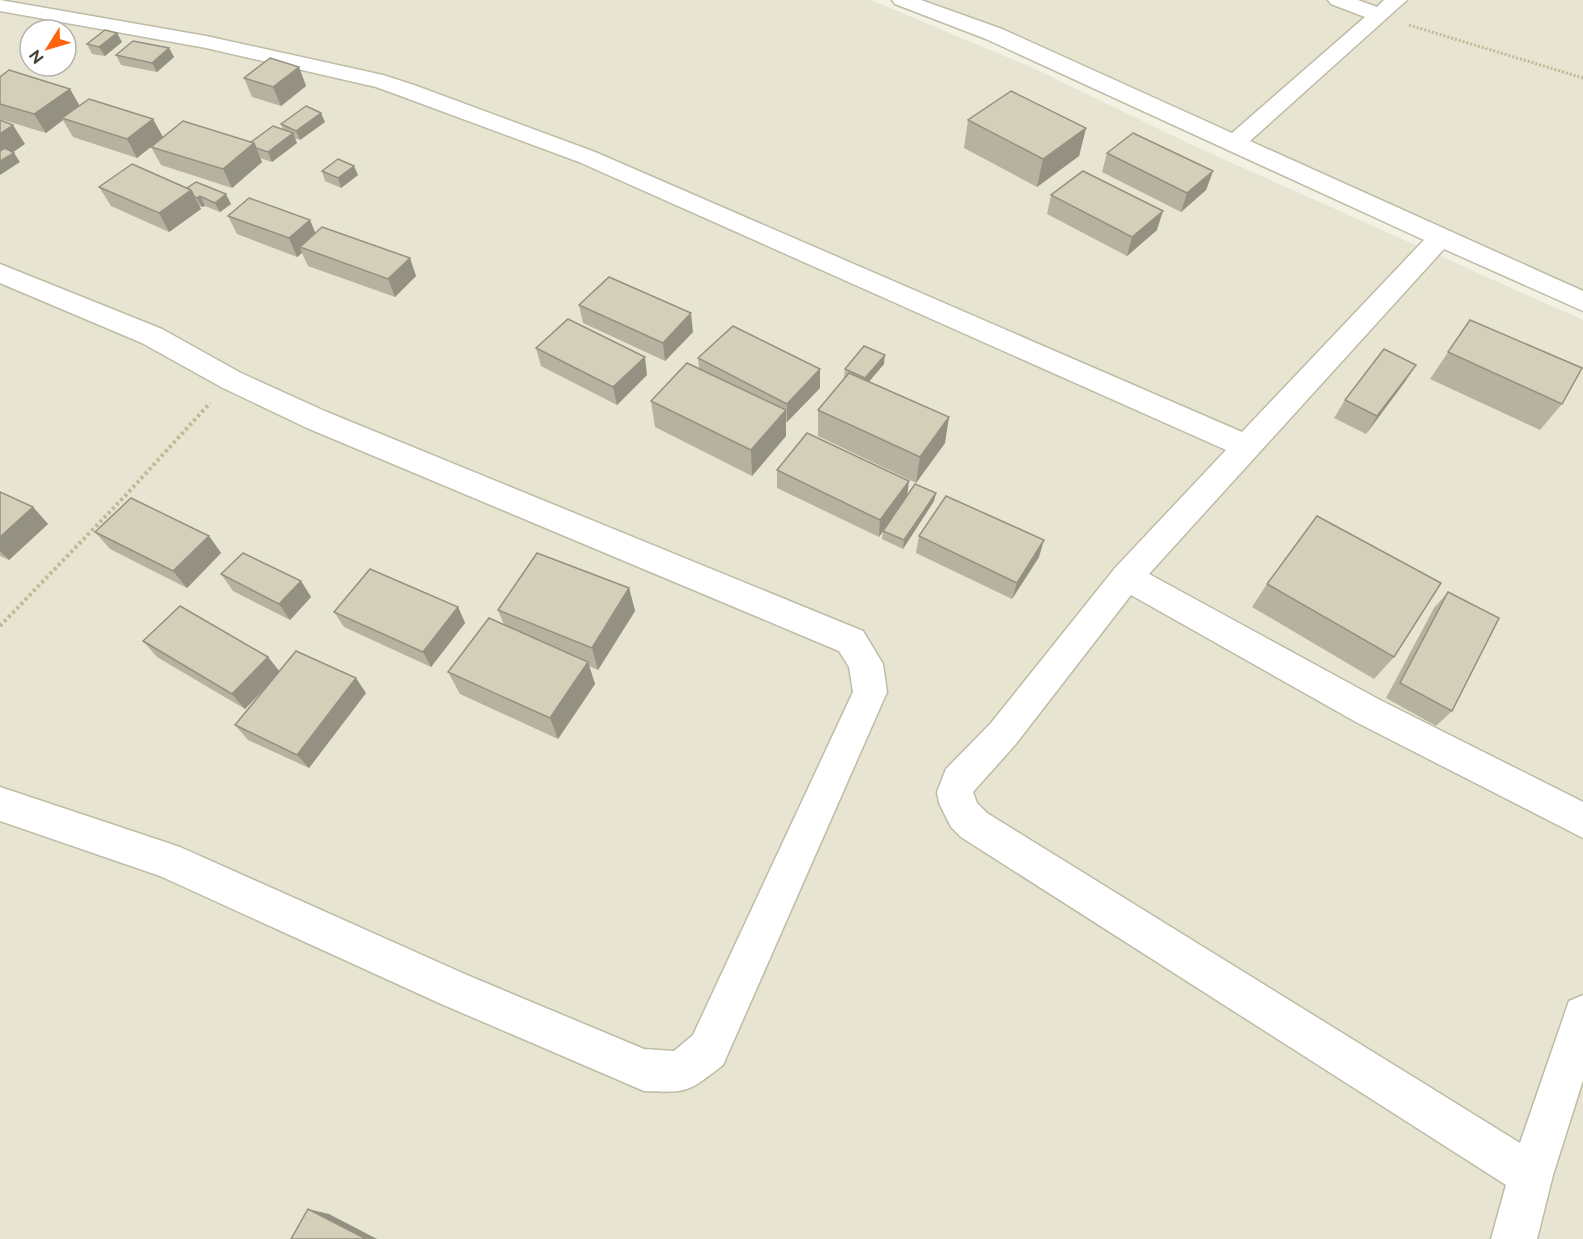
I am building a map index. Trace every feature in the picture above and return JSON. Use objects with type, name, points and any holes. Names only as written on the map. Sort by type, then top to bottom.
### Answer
[{"type":"street","points":[[902,0],[994,34],[1583,302]]},
{"type":"street","points":[[1338,0],[1380,15]]},
{"type":"street","points":[[1235,143],[1275,105],[1397,0]]},
{"type":"street","points":[[0,5],[206,42],[383,82],[406,90],[587,157],[1248,447]]},
{"type":"street","points":[[1441,237],[1126,577],[1003,734],[959,782],[955,792],[957,803],[974,825],[1531,1175]]},
{"type":"street","points":[[0,273],[152,336],[231,380],[317,420],[851,641],[866,664],[870,692],[708,1050],[681,1071],[644,1070],[453,989],[167,860],[0,804]]},
{"type":"street","points":[[1126,577],[1368,711],[1583,821]]},
{"type":"street","points":[[1514,1239],[1531,1175],[1583,1015]]},
{"type":"path","points":[[1380,15],[1583,78]]},
{"type":"path","points":[[0,626],[126,495],[231,380]]},
{"type":"shaded area","points":[[0,0],[871,0],[1033,68],[1192,145],[1583,320],[1583,1239],[0,1239]]},
{"type":"shaded area","points":[[909,0],[1583,0],[1583,298]]},
{"type":"building","points":[[105,30],[117,33],[99,47],[87,44]]},
{"type":"building","points":[[133,41],[169,48],[152,63],[116,55]]},
{"type":"building","points":[[270,58],[299,67],[273,87],[244,78]]},
{"type":"building","points":[[9,70],[18,73],[18,78],[35,78],[70,89],[34,114],[0,104],[0,77]]},
{"type":"building","points":[[1011,91],[1086,128],[1043,159],[968,120]]},
{"type":"building","points":[[89,99],[153,119],[127,139],[62,118]]},
{"type":"building","points":[[306,106],[321,113],[296,131],[281,124]]},
{"type":"building","points":[[0,120],[13,125],[0,134]]},
{"type":"building","points":[[183,121],[254,143],[223,169],[151,147]]},
{"type":"building","points":[[273,126],[293,133],[268,152],[256,148],[251,142]]},
{"type":"building","points":[[1133,133],[1213,171],[1187,193],[1107,153]]},
{"type":"building","points":[[5,148],[14,153],[0,161],[0,151]]},
{"type":"building","points":[[338,159],[354,166],[338,178],[322,171]]},
{"type":"building","points":[[132,164],[191,190],[159,213],[99,187]]},
{"type":"building","points":[[1083,171],[1163,211],[1132,237],[1051,195]]},
{"type":"building","points":[[196,182],[226,194],[215,203],[200,196],[197,198],[187,188]]},
{"type":"building","points":[[249,198],[310,220],[289,238],[228,216]]},
{"type":"building","points":[[322,227],[410,258],[388,279],[300,247]]},
{"type":"building","points":[[609,277],[691,313],[663,343],[579,305]]},
{"type":"building","points":[[568,319],[645,357],[613,387],[536,348]]},
{"type":"building","points":[[1470,320],[1582,368],[1562,404],[1448,352]]},
{"type":"building","points":[[733,326],[820,369],[787,404],[698,358]]},
{"type":"building","points":[[864,346],[885,355],[865,378],[845,369]]},
{"type":"building","points":[[1384,349],[1416,365],[1377,416],[1345,400]]},
{"type":"building","points":[[687,363],[786,410],[751,450],[651,401]]},
{"type":"building","points":[[849,373],[949,417],[920,457],[818,410]]},
{"type":"building","points":[[807,433],[909,481],[880,520],[777,470]]},
{"type":"building","points":[[915,484],[936,493],[904,540],[883,531]]},
{"type":"building","points":[[0,492],[33,507],[0,537]]},
{"type":"building","points":[[946,496],[1044,540],[1017,583],[919,536]]},
{"type":"building","points":[[131,498],[209,536],[173,571],[95,532]]},
{"type":"building","points":[[1317,516],[1441,583],[1394,657],[1267,584]]},
{"type":"building","points":[[243,553],[301,581],[279,604],[221,574]]},
{"type":"building","points":[[537,553],[629,588],[592,648],[498,610]]},
{"type":"building","points":[[370,569],[458,607],[423,652],[334,612]]},
{"type":"building","points":[[1448,592],[1499,618],[1452,711],[1400,683]]},
{"type":"building","points":[[180,606],[268,657],[232,694],[143,641]]},
{"type":"building","points":[[489,618],[588,662],[550,718],[448,672]]},
{"type":"building","points":[[296,651],[356,678],[297,755],[235,725]]},
{"type":"building","points":[[308,1209],[366,1239],[291,1239]]}]
